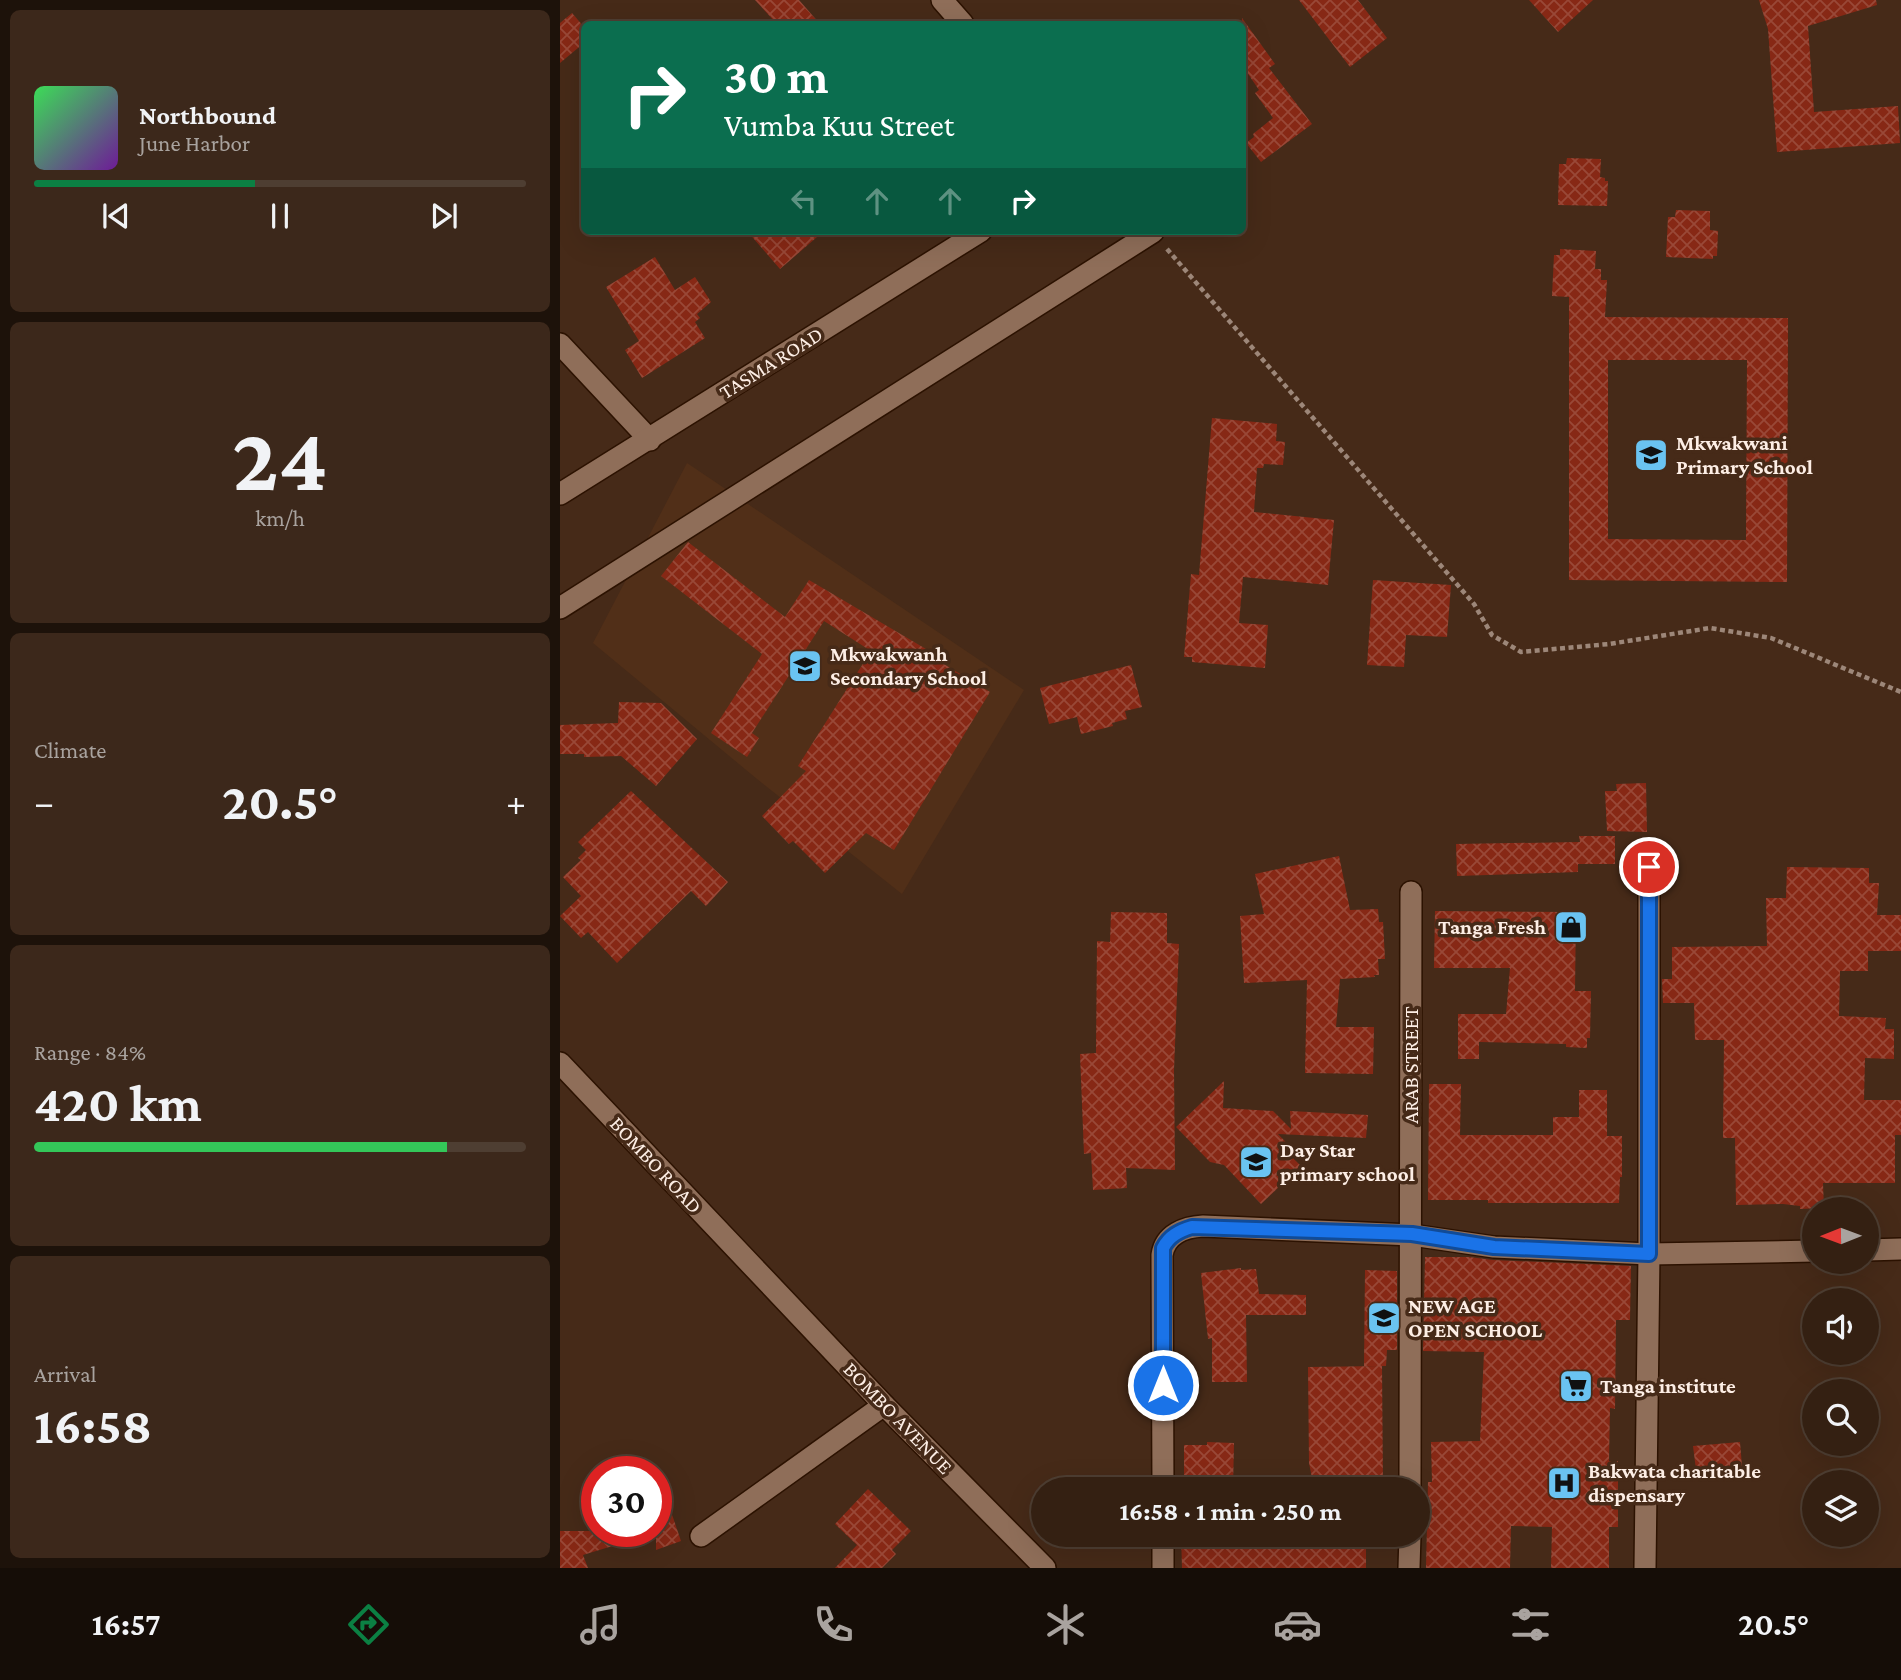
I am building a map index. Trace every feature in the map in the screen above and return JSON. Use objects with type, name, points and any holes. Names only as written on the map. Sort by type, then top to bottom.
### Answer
[{"type":"street","points":[[942,0],[960,21]]},
{"type":"street","name":"TASMA ROAD","points":[[560,494],[975,235]]},
{"type":"street","points":[[560,608],[1147,235]]},
{"type":"street","points":[[560,344],[650,440]]},
{"type":"street","points":[[1645,1568],[1649,1254],[1649,867]]},
{"type":"street","name":"ARAB STREET","points":[[1410,1477],[1411,892]]},
{"type":"street","name":"BOMBO ROAD","points":[[560,1063],[568,1085],[752,1267]]},
{"type":"street","points":[[1163,1477],[1162,1255],[1167,1241],[1179,1231],[1203,1226],[1412,1234],[1494,1247],[1649,1254],[1802,1251]]},
{"type":"street","points":[[1880,1250],[1901,1249]]},
{"type":"street","name":"BOMBO AVENUE","points":[[752,1267],[1045,1568]]},
{"type":"street","points":[[701,1536],[884,1405]]},
{"type":"street","points":[[1163,1547],[1163,1568]]},
{"type":"street","points":[[1409,1568],[1410,1547]]},
{"type":"path","points":[[1155,235],[1474,604],[1492,635],[1521,652],[1609,644],[1710,628],[1771,638],[1901,692]]},
{"type":"shaded area","name":"Mkwakwanh Secondary School","points":[[687,463],[1024,690],[902,894],[757,779],[593,643]]},
{"type":"building","points":[[755,0],[799,0],[817,21],[774,21]]},
{"type":"building","points":[[1299,0],[1358,0],[1387,38],[1350,67]]},
{"type":"building","points":[[1529,0],[1593,0],[1558,32]]},
{"type":"building","points":[[1759,0],[1876,0],[1877,5],[1808,26],[1814,112],[1898,106],[1900,143],[1777,152],[1768,29]]},
{"type":"building","points":[[572,13],[581,24],[581,46],[560,63],[560,23]]},
{"type":"building","points":[[1246,24],[1275,64],[1269,68],[1312,124],[1261,162],[1246,143],[1273,118],[1255,93],[1259,90],[1246,71]]},
{"type":"building","points":[[1567,158],[1601,159],[1600,177],[1608,181],[1607,206],[1558,205],[1559,164],[1566,164]]},
{"type":"building","points":[[1676,210],[1710,211],[1710,230],[1718,231],[1717,256],[1713,256],[1713,259],[1666,257],[1668,217],[1675,217]]},
{"type":"building","points":[[750,235],[819,235],[780,269]]},
{"type":"building","points":[[1560,249],[1596,251],[1595,269],[1601,269],[1601,280],[1607,280],[1605,317],[1788,318],[1787,582],[1569,580],[1569,297],[1552,296],[1554,255],[1560,255]],"holes":[[[1608,360],[1747,360],[1746,540],[1608,539]]]},
{"type":"building","points":[[655,257],[675,290],[695,277],[711,302],[697,314],[700,318],[695,322],[705,338],[642,378],[625,350],[639,341],[606,287]]},
{"type":"building","points":[[1212,418],[1277,424],[1276,441],[1285,442],[1283,465],[1264,464],[1263,468],[1257,468],[1254,512],[1334,520],[1328,585],[1243,577],[1239,623],[1268,625],[1265,668],[1192,662],[1192,657],[1184,657],[1191,574],[1199,575]]},
{"type":"building","points":[[688,542],[785,617],[809,580],[926,649],[924,652],[990,692],[894,850],[866,833],[825,873],[793,841],[789,844],[762,816],[806,771],[798,766],[871,651],[824,621],[752,733],[759,738],[747,757],[711,733],[762,654],[661,576]]},
{"type":"building","points":[[1373,580],[1451,585],[1447,637],[1406,635],[1404,667],[1367,665]]},
{"type":"building","points":[[1131,665],[1142,707],[1125,711],[1127,719],[1112,723],[1113,726],[1081,734],[1077,717],[1049,724],[1040,688]]},
{"type":"building","points":[[619,702],[661,703],[697,739],[656,786],[621,756],[584,757],[584,754],[560,754],[560,725],[618,723]]},
{"type":"building","points":[[1646,783],[1647,832],[1607,831],[1605,791],[1617,791],[1616,784]]},
{"type":"building","points":[[631,791],[728,882],[706,906],[691,891],[617,963],[588,932],[581,938],[560,916],[581,896],[563,877],[581,860],[578,858],[586,850],[578,842]]},
{"type":"building","points":[[1579,836],[1615,836],[1615,864],[1578,864],[1578,872],[1457,876],[1456,844],[1580,842]]},
{"type":"building","points":[[1339,856],[1350,910],[1378,909],[1379,922],[1383,922],[1385,959],[1378,959],[1379,975],[1340,979],[1336,1027],[1374,1027],[1373,1074],[1305,1073],[1307,980],[1244,983],[1240,916],[1264,914],[1255,874]]},
{"type":"building","points":[[1787,867],[1869,868],[1869,883],[1879,883],[1877,915],[1901,915],[1901,951],[1868,951],[1868,971],[1840,971],[1839,1016],[1886,1018],[1885,1029],[1894,1029],[1894,1059],[1865,1058],[1864,1100],[1901,1100],[1901,1135],[1895,1135],[1895,1183],[1823,1183],[1824,1197],[1802,1197],[1802,1209],[1800,1206],[1783,1204],[1736,1205],[1735,1138],[1723,1138],[1724,1040],[1695,1040],[1694,1003],[1663,1003],[1662,979],[1672,979],[1672,947],[1767,946],[1766,898],[1786,898]]},
{"type":"building","points":[[1435,911],[1576,912],[1575,991],[1591,991],[1590,1038],[1587,1038],[1587,1048],[1566,1047],[1566,1044],[1479,1042],[1479,1059],[1458,1059],[1458,1014],[1506,1014],[1510,968],[1434,968]]},
{"type":"building","points":[[1111,912],[1167,913],[1167,943],[1179,944],[1174,1070],[1175,1170],[1126,1168],[1127,1188],[1093,1190],[1091,1153],[1084,1154],[1080,1054],[1096,1053],[1097,941],[1110,942]]},
{"type":"building","points":[[1224,1081],[1223,1108],[1273,1111],[1291,1129],[1290,1111],[1368,1115],[1366,1138],[1278,1134],[1298,1155],[1294,1159],[1301,1166],[1261,1204],[1224,1165],[1210,1162],[1176,1127]]},
{"type":"building","points":[[1429,1084],[1461,1084],[1460,1135],[1553,1135],[1553,1117],[1579,1117],[1579,1090],[1607,1090],[1607,1136],[1622,1136],[1619,1203],[1428,1200]]},
{"type":"building","points":[[1425,1257],[1631,1266],[1630,1320],[1616,1320],[1615,1409],[1610,1408],[1609,1461],[1618,1461],[1618,1527],[1609,1527],[1609,1568],[1551,1568],[1552,1527],[1511,1526],[1510,1568],[1426,1568],[1426,1547],[1430,1547],[1431,1442],[1480,1441],[1484,1352],[1423,1351]]},
{"type":"building","points":[[1256,1269],[1259,1294],[1306,1295],[1306,1315],[1246,1315],[1247,1382],[1212,1382],[1212,1338],[1208,1339],[1201,1273]]},
{"type":"building","points":[[1365,1270],[1397,1271],[1397,1350],[1387,1350],[1386,1366],[1364,1366]]},
{"type":"building","points":[[1382,1366],[1383,1477],[1312,1477],[1309,1463],[1308,1367]]},
{"type":"building","points":[[1207,1442],[1234,1443],[1233,1477],[1184,1477],[1184,1445],[1207,1445]]},
{"type":"building","points":[[1740,1442],[1742,1466],[1696,1470],[1693,1446]]},
{"type":"building","points":[[868,1489],[911,1531],[892,1550],[896,1554],[882,1568],[835,1568],[857,1545],[835,1524]]},
{"type":"building","points":[[672,1514],[681,1541],[672,1544]]},
{"type":"building","points":[[560,1531],[581,1531],[581,1547],[609,1547],[583,1555],[588,1568],[560,1568]]},
{"type":"building","points":[[1181,1547],[1366,1547],[1366,1568],[1182,1568]]},
{"type":"place","name":"Mkwakwani Primary School","points":[[1651,455]]},
{"type":"place","name":"Mkwakwanh Secondary School","points":[[805,666]]},
{"type":"place","name":"Tanga Fresh","points":[[1571,927]]},
{"type":"place","name":"Day Star primary school","points":[[1256,1162]]},
{"type":"place","name":"NEW AGE OPEN SCHOOL","points":[[1384,1318]]},
{"type":"place","name":"Tanga institute","points":[[1576,1386]]},
{"type":"place","name":"Bakwata charitable dispensary","points":[[1564,1483]]},
{"type":"route","points":[[1163,1385],[1163,1248],[1179,1231],[1192,1227],[1412,1234],[1494,1247],[1649,1254],[1649,867]]}]
